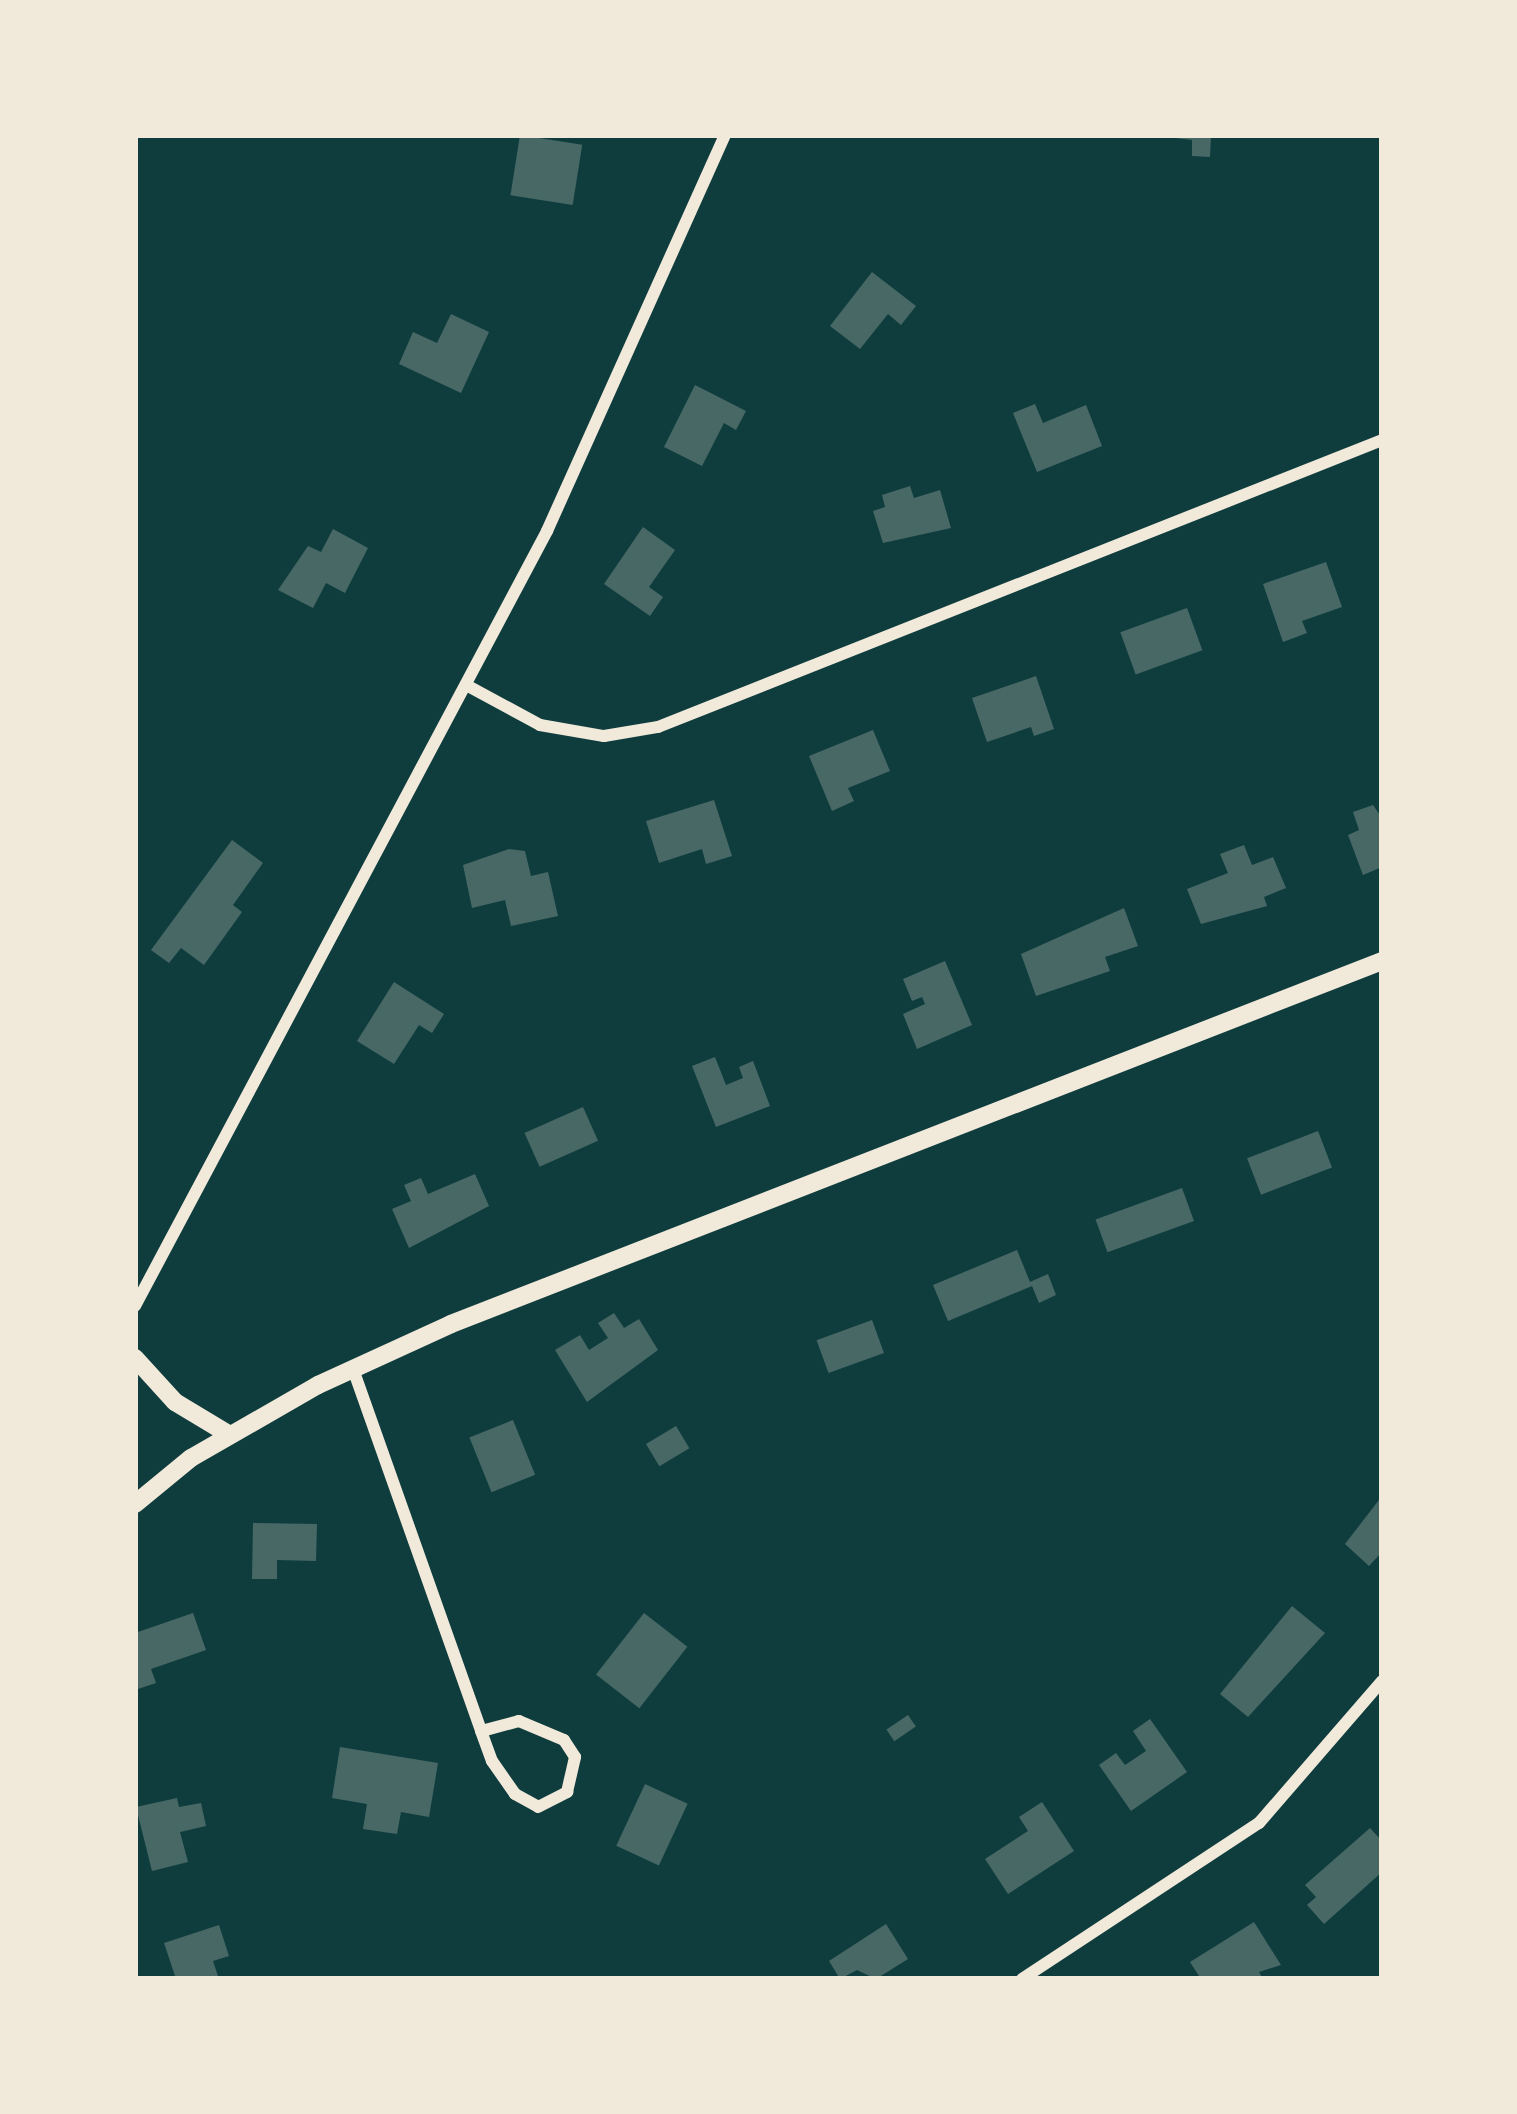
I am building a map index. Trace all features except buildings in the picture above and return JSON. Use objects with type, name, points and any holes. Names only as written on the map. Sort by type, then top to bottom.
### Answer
[{"type":"street","points":[[135,1306],[547,531],[725,135]]},
{"type":"street","points":[[468,686],[540,725],[604,736],[658,727],[1382,440]]},
{"type":"street","points":[[135,1504],[230,1436],[353,1369],[1382,961]]},
{"type":"street","points":[[135,1358],[175,1402],[230,1436]]},
{"type":"street","points":[[353,1369],[482,1732],[514,1794],[538,1807],[567,1792],[575,1757],[564,1740],[519,1721],[482,1732]]},
{"type":"street","points":[[1022,1979],[1259,1823],[1382,1681]]}]
